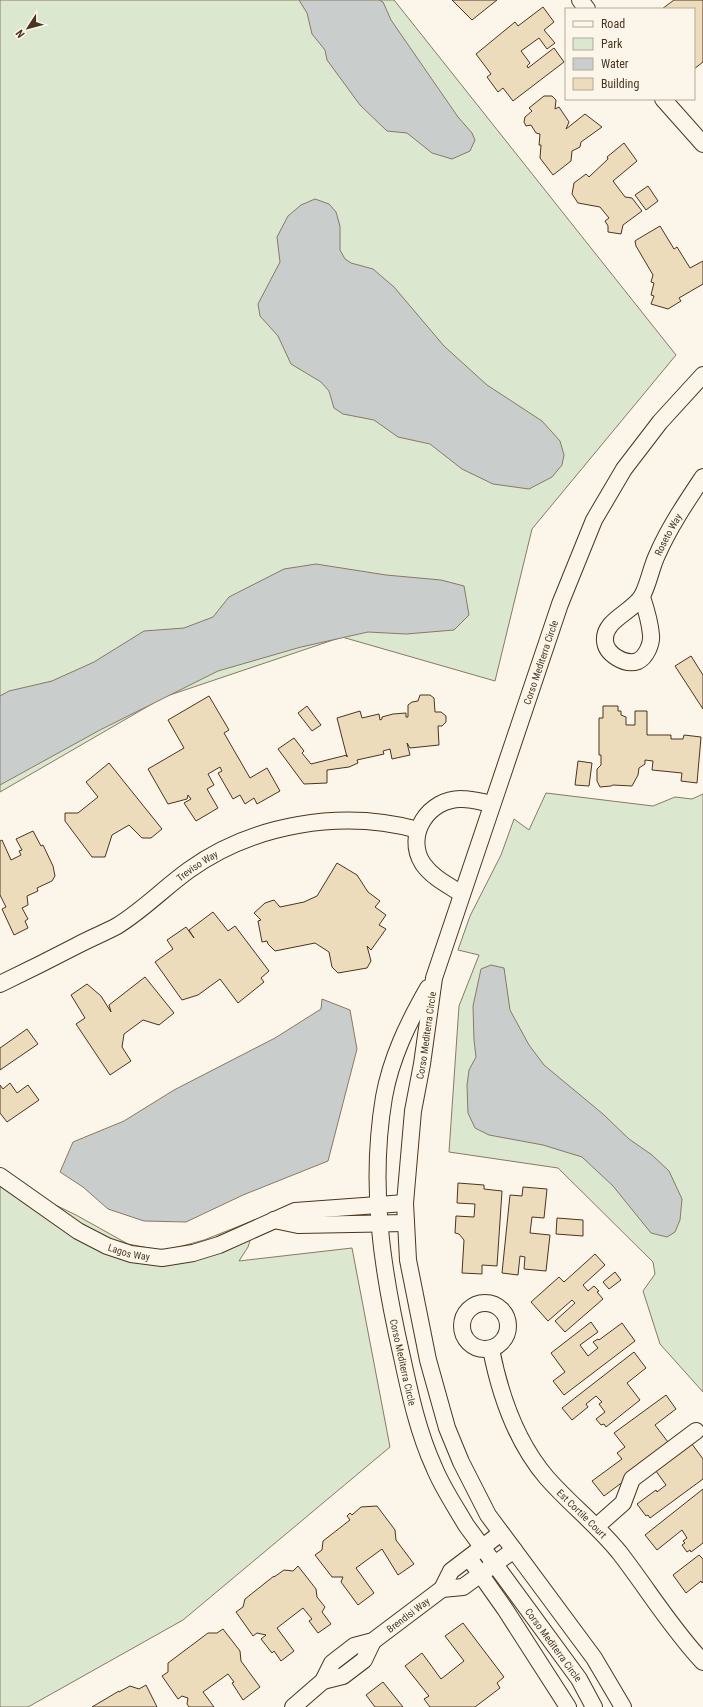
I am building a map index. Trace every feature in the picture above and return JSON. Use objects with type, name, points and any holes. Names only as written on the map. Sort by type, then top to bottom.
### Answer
[{"type":"street","points":[[580,0],[586,8]]},
{"type":"street","points":[[664,100],[703,144]]},
{"type":"street","name":"Corso Mediterra Circle","points":[[622,1707],[594,1658],[488,1515],[447,1428],[428,1360],[408,1260],[405,1203],[413,1111],[422,1064],[434,978],[560,604],[594,520],[624,469],[660,422],[703,375]]},
{"type":"street","name":"Roseto Way","points":[[642,596],[658,553],[703,477]]},
{"type":"street","points":[[462,894],[432,874],[423,863],[417,850],[418,830],[426,815],[435,806],[461,799],[492,804]]},
{"type":"street","name":"Treviso Way","points":[[0,984],[116,926],[137,912],[195,866],[223,850],[261,834],[311,824],[356,821],[382,822],[418,830]]},
{"type":"street","name":"Corso Mediterra Circle","points":[[434,978],[407,1025],[396,1053],[384,1097],[378,1164],[377,1205],[384,1268],[394,1324],[421,1436],[434,1468],[451,1500],[482,1547],[579,1679],[594,1707]]},
{"type":"street","name":"Lagos Way","points":[[0,1176],[78,1231],[106,1246],[132,1254],[162,1258],[193,1253],[219,1244],[295,1211],[405,1203]]},
{"type":"street","points":[[274,1220],[298,1225],[406,1223]]},
{"type":"street","name":"Est Cortile Court","points":[[491,1349],[501,1394],[519,1435],[532,1458],[547,1478],[597,1526],[619,1552],[684,1643],[703,1662]]},
{"type":"street","points":[[597,1526],[623,1503],[632,1479],[696,1431]]},
{"type":"street","name":"Brendisi Way","points":[[293,1707],[323,1681],[343,1676],[364,1660],[373,1641],[442,1589],[451,1571],[501,1533]]},
{"type":"street","points":[[442,1589],[463,1587],[514,1550]]},
{"type":"street","points":[[469,1558],[510,1615],[568,1707]]},
{"type":"green space","points":[[0,0],[394,0],[676,355],[532,529],[495,681],[342,637],[164,697],[0,792]]},
{"type":"green space","points":[[546,793],[653,806],[675,797],[692,799],[703,794],[703,1392],[660,1344],[643,1291],[655,1274],[653,1262],[558,1168],[449,1152],[459,1006],[479,955],[458,950],[470,916],[501,855],[514,819],[529,830]]},
{"type":"green space","points":[[0,1178],[76,1215],[128,1244],[164,1251],[204,1240],[257,1219],[248,1247],[239,1261],[352,1248],[390,1447],[183,1620],[28,1707],[0,1707]]},
{"type":"water","points":[[299,0],[379,0],[383,2],[391,20],[458,117],[472,133],[475,140],[470,151],[452,159],[432,153],[407,133],[387,131],[360,105],[327,60],[325,50],[312,34],[307,13]]},
{"type":"water","points":[[315,199],[329,204],[336,212],[340,226],[340,250],[345,259],[351,263],[373,269],[394,287],[444,346],[487,385],[542,421],[560,441],[564,455],[562,465],[552,477],[529,489],[493,484],[462,469],[430,444],[398,437],[374,420],[343,414],[334,408],[329,391],[321,382],[291,364],[278,336],[260,316],[258,304],[280,262],[277,237],[288,216],[301,205]]},
{"type":"water","points":[[316,564],[386,575],[441,580],[464,586],[469,615],[454,630],[406,634],[368,632],[301,647],[218,671],[100,730],[0,785],[0,696],[9,691],[52,681],[94,662],[144,631],[184,628],[213,617],[229,597],[284,569]]},
{"type":"water","points":[[491,965],[504,968],[510,1010],[529,1045],[544,1065],[603,1114],[629,1139],[652,1155],[669,1171],[682,1199],[680,1220],[675,1232],[667,1237],[651,1233],[613,1186],[582,1157],[543,1145],[489,1135],[475,1128],[468,1113],[467,1085],[469,1070],[476,1057],[473,1006],[481,969]]},
{"type":"water","points":[[322,999],[350,1010],[357,1049],[328,1161],[243,1195],[186,1222],[144,1221],[108,1209],[83,1187],[60,1172],[73,1142],[124,1121],[174,1090],[275,1038],[321,1009]]},
{"type":"building","points":[[452,0],[497,0],[472,20]]},
{"type":"building","points":[[674,0],[703,0],[703,62],[695,68],[695,8],[663,8]]},
{"type":"building","points":[[543,7],[554,22],[544,30],[555,43],[547,49],[539,38],[521,51],[530,63],[527,66],[528,68],[554,48],[564,62],[513,101],[503,88],[498,92],[487,77],[491,74],[476,54],[515,22],[518,26]]},
{"type":"building","points":[[544,96],[552,96],[556,100],[555,109],[559,107],[569,122],[566,129],[585,114],[602,127],[581,142],[580,147],[572,151],[571,161],[553,175],[540,158],[540,134],[536,133],[531,125],[526,126],[524,122],[525,117],[532,111],[529,108]]},
{"type":"building","points":[[624,143],[637,161],[613,181],[625,197],[632,198],[642,211],[623,225],[621,234],[608,232],[608,226],[605,221],[609,218],[600,207],[578,203],[572,194],[574,183],[586,174],[589,177],[608,159],[607,157]]},
{"type":"building","points":[[648,186],[658,201],[646,210],[635,195]]},
{"type":"building","points":[[660,226],[674,249],[677,247],[690,268],[703,261],[703,284],[679,298],[681,301],[668,309],[651,304],[654,296],[651,295],[654,283],[651,282],[653,275],[636,246],[635,241]]},
{"type":"building","points":[[691,656],[703,675],[703,709],[675,666]]},
{"type":"building","points":[[420,695],[430,695],[434,698],[435,712],[441,712],[446,716],[446,722],[442,726],[438,726],[439,745],[410,748],[407,743],[410,755],[392,759],[390,749],[383,751],[384,754],[357,760],[358,763],[349,767],[327,770],[327,783],[304,784],[278,749],[294,738],[304,751],[302,753],[311,764],[347,755],[337,718],[360,711],[362,718],[379,714],[380,720],[382,717],[393,714],[406,713],[406,717],[408,717],[408,705],[412,702],[418,701]]},
{"type":"building","points":[[209,696],[229,730],[224,733],[250,778],[267,768],[280,791],[257,804],[254,798],[245,804],[240,795],[233,799],[218,773],[222,771],[220,767],[208,774],[214,785],[207,789],[218,808],[196,821],[184,803],[191,799],[188,795],[187,799],[168,804],[148,769],[184,748],[168,720]]},
{"type":"building","points":[[307,706],[321,725],[312,731],[298,713]]},
{"type":"building","points":[[603,706],[618,706],[618,711],[621,711],[621,715],[626,717],[626,725],[635,725],[635,711],[647,711],[647,735],[671,735],[671,739],[683,739],[684,735],[701,737],[697,783],[681,781],[682,773],[652,770],[653,761],[645,760],[645,764],[639,768],[638,775],[632,786],[613,785],[600,787],[597,781],[597,769],[601,765],[601,755],[599,755],[599,718],[603,718]]},
{"type":"building","points":[[578,761],[592,763],[589,786],[575,785]]},
{"type":"building","points":[[109,763],[162,829],[151,838],[142,838],[129,825],[112,835],[105,857],[92,857],[65,821],[65,813],[78,813],[98,797],[86,782]]},
{"type":"building","points":[[33,831],[41,846],[43,845],[53,866],[55,876],[52,881],[37,888],[38,891],[27,896],[28,905],[22,908],[28,919],[25,921],[28,928],[14,935],[2,909],[6,907],[0,895],[0,841],[2,840],[11,860],[21,855],[19,851],[22,850],[16,839]]},
{"type":"building","points":[[337,863],[357,875],[368,892],[380,901],[375,907],[386,915],[379,925],[386,929],[371,950],[367,946],[371,961],[367,968],[338,973],[332,967],[329,952],[315,943],[275,951],[267,941],[262,942],[258,921],[261,920],[254,913],[265,903],[274,900],[280,907],[304,902],[317,896]]},
{"type":"building","points":[[213,912],[228,931],[235,926],[269,971],[261,978],[264,982],[238,1003],[220,979],[198,995],[182,1000],[155,962],[173,949],[167,940],[186,927],[194,938],[189,930]]},
{"type":"building","points":[[145,977],[174,1013],[159,1025],[143,1020],[124,1034],[122,1047],[131,1061],[110,1075],[76,1024],[85,1018],[71,995],[87,984],[101,996],[111,1012],[109,1005]]},
{"type":"building","points":[[27,1029],[38,1044],[0,1070],[0,1048]]},
{"type":"building","points":[[10,1083],[17,1093],[28,1085],[39,1100],[7,1122],[0,1113],[0,1085],[3,1089]]},
{"type":"building","points":[[458,1183],[484,1185],[484,1189],[502,1191],[497,1266],[482,1265],[482,1274],[462,1273],[464,1240],[459,1234],[455,1233],[456,1216],[474,1217],[475,1204],[457,1203]]},
{"type":"building","points":[[523,1187],[547,1189],[544,1218],[532,1217],[530,1233],[550,1235],[546,1271],[524,1269],[525,1257],[520,1256],[518,1275],[502,1273],[510,1195],[522,1196]]},
{"type":"building","points":[[557,1218],[583,1220],[583,1236],[556,1234]]},
{"type":"building","points":[[595,1254],[605,1265],[583,1285],[588,1291],[594,1286],[599,1291],[597,1292],[603,1299],[565,1332],[555,1321],[575,1303],[572,1300],[548,1321],[531,1302],[559,1277],[564,1282]]},
{"type":"building","points":[[615,1272],[621,1280],[609,1289],[603,1282]]},
{"type":"building","points":[[591,1322],[598,1332],[580,1345],[588,1356],[598,1348],[593,1342],[598,1339],[599,1340],[622,1323],[635,1341],[564,1395],[553,1381],[565,1372],[551,1353]]},
{"type":"building","points":[[634,1352],[646,1368],[627,1383],[640,1400],[606,1427],[604,1424],[601,1425],[596,1419],[605,1412],[599,1404],[602,1402],[596,1396],[586,1404],[588,1407],[572,1420],[562,1408]]},
{"type":"building","points":[[666,1395],[676,1409],[655,1425],[671,1446],[604,1496],[592,1481],[622,1459],[617,1453],[625,1447],[614,1433]]},
{"type":"building","points":[[689,1440],[703,1459],[703,1479],[650,1518],[648,1515],[646,1516],[637,1504],[656,1490],[657,1492],[666,1485],[653,1467]]},
{"type":"building","points":[[703,1489],[703,1543],[691,1552],[690,1550],[687,1552],[682,1545],[685,1543],[683,1541],[687,1538],[682,1530],[657,1550],[645,1535]]},
{"type":"building","points":[[377,1506],[395,1530],[396,1540],[414,1564],[398,1575],[382,1549],[356,1568],[374,1593],[358,1605],[341,1582],[343,1577],[332,1577],[315,1555],[322,1550],[323,1541],[350,1520],[347,1516],[350,1513],[352,1515],[361,1507]]},
{"type":"building","points":[[699,1555],[703,1559],[703,1582],[702,1583],[701,1581],[686,1593],[673,1575]]},
{"type":"building","points":[[298,1566],[316,1589],[317,1597],[325,1607],[322,1612],[331,1624],[318,1633],[309,1621],[312,1619],[303,1608],[277,1628],[294,1651],[281,1661],[274,1651],[272,1653],[261,1639],[266,1635],[257,1633],[253,1636],[236,1612],[243,1607],[245,1599],[274,1576],[284,1570],[293,1571]]},
{"type":"building","points":[[463,1623],[504,1677],[497,1683],[500,1688],[475,1707],[430,1707],[424,1699],[429,1696],[405,1666],[422,1653],[441,1679],[464,1661],[445,1636]]},
{"type":"building","points":[[223,1629],[240,1651],[241,1661],[260,1687],[243,1700],[228,1674],[203,1692],[214,1707],[189,1707],[187,1704],[188,1698],[182,1696],[178,1699],[162,1676],[168,1672],[168,1663],[208,1633],[217,1633]]},
{"type":"building","points":[[383,1682],[403,1707],[375,1707],[366,1695]]},
{"type":"building","points":[[146,1685],[157,1707],[92,1707],[130,1686],[139,1689]]}]
